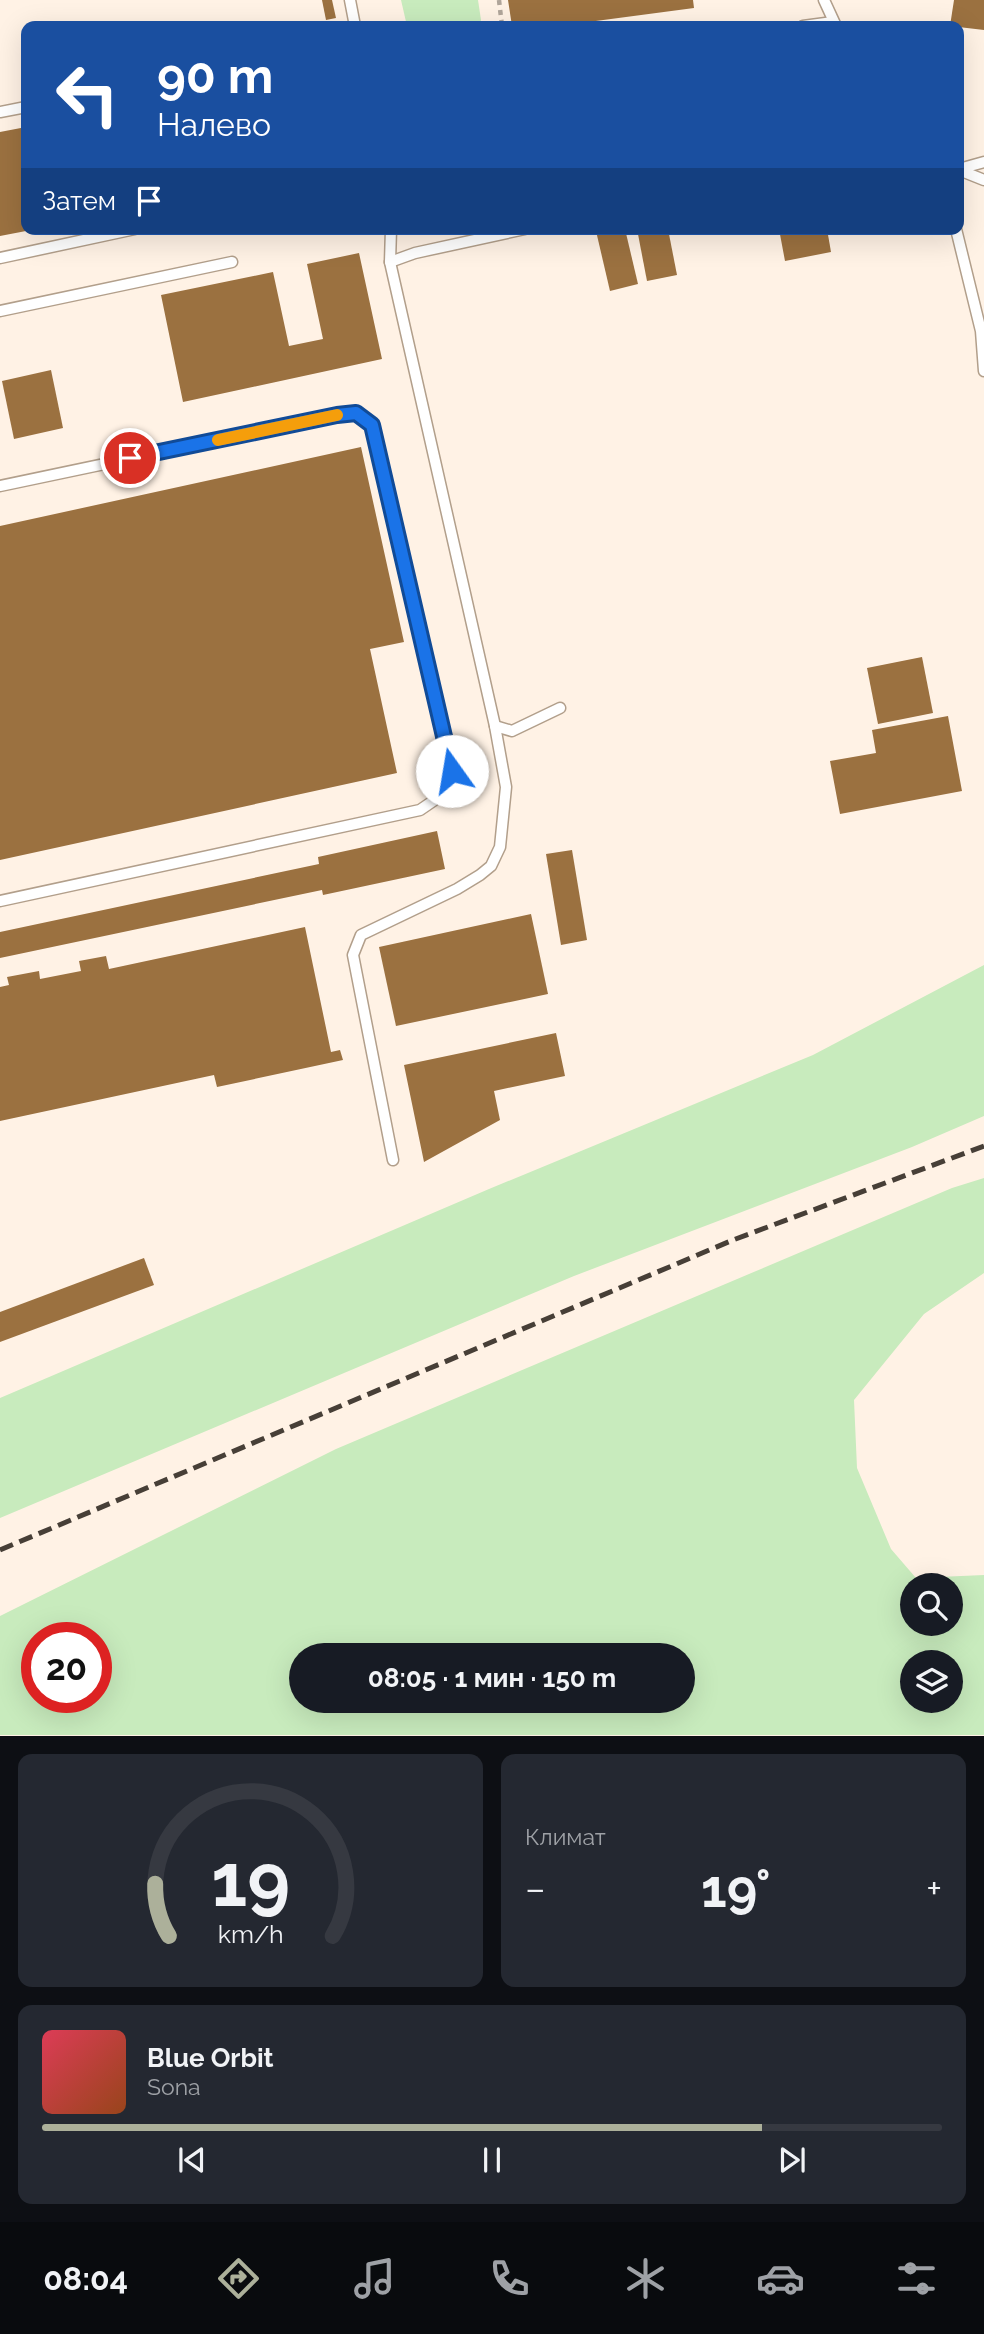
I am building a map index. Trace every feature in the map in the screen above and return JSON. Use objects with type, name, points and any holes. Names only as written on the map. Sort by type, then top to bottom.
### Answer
[{"type":"lane","points":[[350,0],[354,21]]},
{"type":"lane","points":[[824,0],[833,21]]},
{"type":"lane","points":[[0,113],[21,108]]},
{"type":"lane","points":[[964,168],[984,162]]},
{"type":"lane","points":[[964,171],[984,180]]},
{"type":"lane","points":[[0,258],[107,235]]},
{"type":"lane","points":[[390,235],[390,262],[495,726],[506,787],[500,847],[491,866],[457,889],[361,935],[353,956],[393,1160]]},
{"type":"lane","points":[[390,262],[415,253],[498,235]]},
{"type":"lane","points":[[957,235],[981,331],[984,370]]},
{"type":"lane","points":[[0,311],[232,262]]},
{"type":"lane","points":[[0,486],[356,413],[372,425],[452,771],[439,797],[420,810],[0,901]]},
{"type":"lane","points":[[495,726],[512,731],[560,708]]},
{"type":"path","points":[[499,0],[501,21]]},
{"type":"green space","points":[[401,0],[478,0],[481,20],[481,21],[406,21]]},
{"type":"green space","points":[[984,965],[984,1116],[912,1147],[574,1276],[0,1518],[0,1398],[489,1189],[813,1055]]},
{"type":"green space","points":[[984,1178],[984,1273],[924,1314],[854,1400],[857,1468],[891,1549],[912,1573],[900,1573],[900,1636],[963,1636],[963,1576],[984,1575],[984,1735],[0,1735],[0,1616],[336,1449],[952,1188]]},
{"type":"building","points":[[322,0],[332,0],[336,18],[326,20]]},
{"type":"building","points":[[508,0],[693,0],[694,8],[596,21],[511,21]]},
{"type":"building","points":[[954,0],[984,0],[984,30],[964,28],[964,21],[951,21]]},
{"type":"building","points":[[21,128],[21,232],[0,236],[0,132]]},
{"type":"building","points":[[597,235],[626,235],[638,284],[610,291]]},
{"type":"building","points":[[638,235],[669,235],[677,275],[647,281]]},
{"type":"building","points":[[780,235],[828,235],[831,252],[785,261]]},
{"type":"building","points":[[359,253],[382,359],[183,402],[161,295],[273,272],[289,346],[323,339],[307,264]]},
{"type":"building","points":[[51,370],[63,428],[14,439],[2,381]]},
{"type":"building","points":[[361,447],[404,642],[370,649],[397,773],[0,860],[0,526]]},
{"type":"building","points":[[922,657],[933,713],[878,724],[867,668]]},
{"type":"building","points":[[948,716],[962,791],[840,814],[830,761],[876,753],[872,730]]},
{"type":"building","points":[[437,831],[445,869],[323,895],[322,890],[0,958],[0,932],[319,864],[318,857]]},
{"type":"building","points":[[572,850],[587,940],[561,945],[546,854]]},
{"type":"building","points":[[531,914],[548,994],[396,1026],[379,947]]},
{"type":"building","points":[[305,927],[331,1052],[340,1050],[343,1060],[217,1087],[214,1075],[0,1121],[0,987],[9,985],[7,977],[39,971],[40,979],[81,971],[79,961],[106,956],[109,969]]},
{"type":"building","points":[[556,1033],[565,1076],[494,1091],[500,1120],[424,1162],[404,1065]]},
{"type":"building","points":[[144,1258],[154,1285],[0,1342],[0,1312]]},
{"type":"railway","points":[[0,1550],[733,1240],[984,1146]]},
{"type":"slow traffic","points":[[218,440],[337,415]]},
{"type":"route","points":[[130,458],[337,415],[356,413],[372,425],[452,771]]}]
